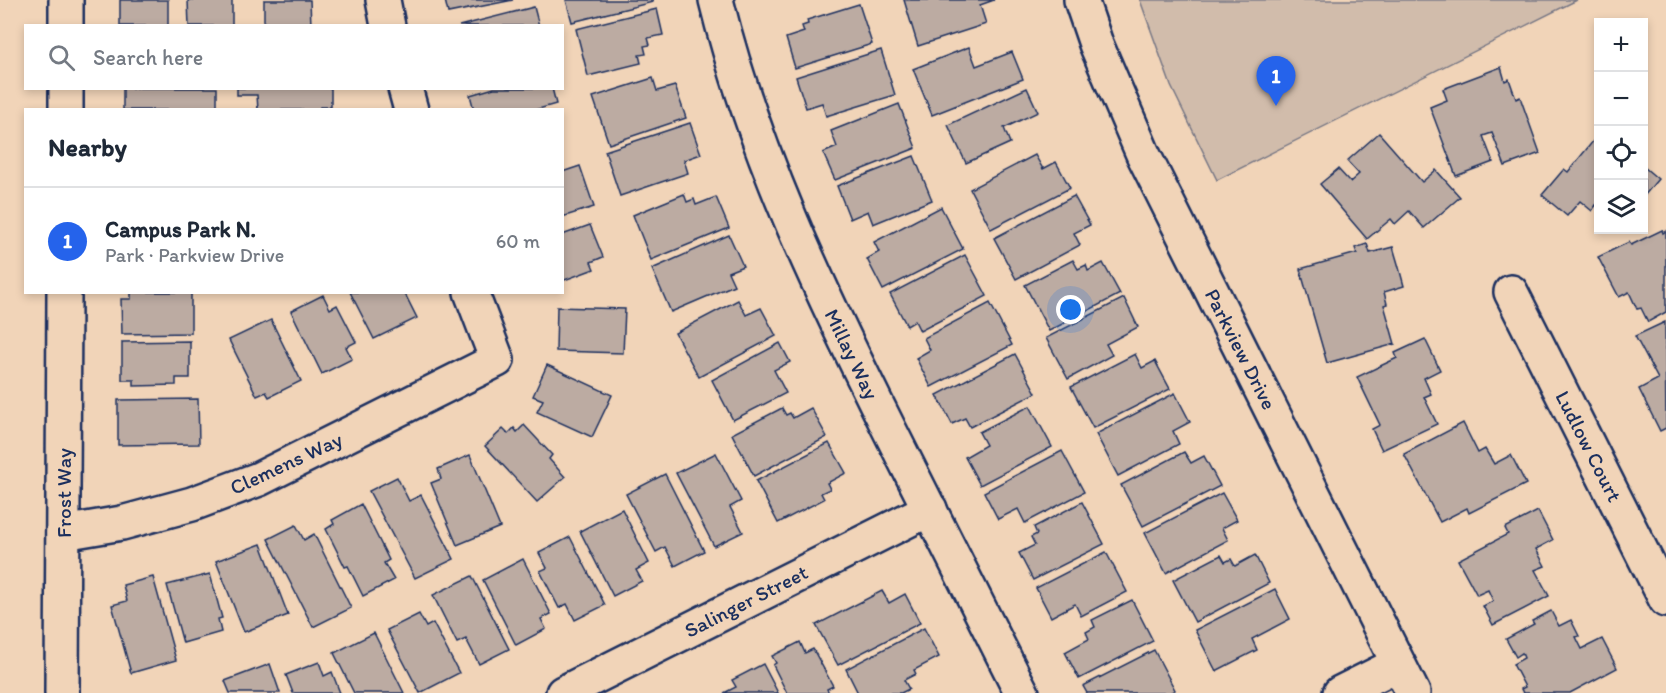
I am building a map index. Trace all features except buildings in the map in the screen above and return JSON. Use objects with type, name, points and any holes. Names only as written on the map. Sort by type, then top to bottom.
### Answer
[{"type":"street","points":[[66,0],[66,24]]},
{"type":"street","points":[[383,0],[388,24]]},
{"type":"street","name":"Millay Way","points":[[716,0],[758,139],[802,250],[1022,693]]},
{"type":"street","name":"Parkview Drive","points":[[1081,0],[1096,44],[1143,154],[1413,693]]},
{"type":"street","points":[[66,90],[66,108]]},
{"type":"street","points":[[406,90],[410,108]]},
{"type":"street","name":"Ludlow Court","points":[[1511,292],[1666,600]]},
{"type":"street","name":"Frost Way","points":[[62,693],[64,294]]},
{"type":"street","name":"Clemens Way","points":[[63,533],[122,523],[192,504],[259,479],[497,360],[472,294]]},
{"type":"street","name":"Salinger Street","points":[[563,693],[930,509]]},
{"type":"street","points":[[1340,693],[1398,664]]},
{"type":"shaded area","points":[[1140,0],[1577,0],[1217,180],[1171,86]]},
{"type":"place","name":"Campus Park N.","points":[[1276,106]]}]
